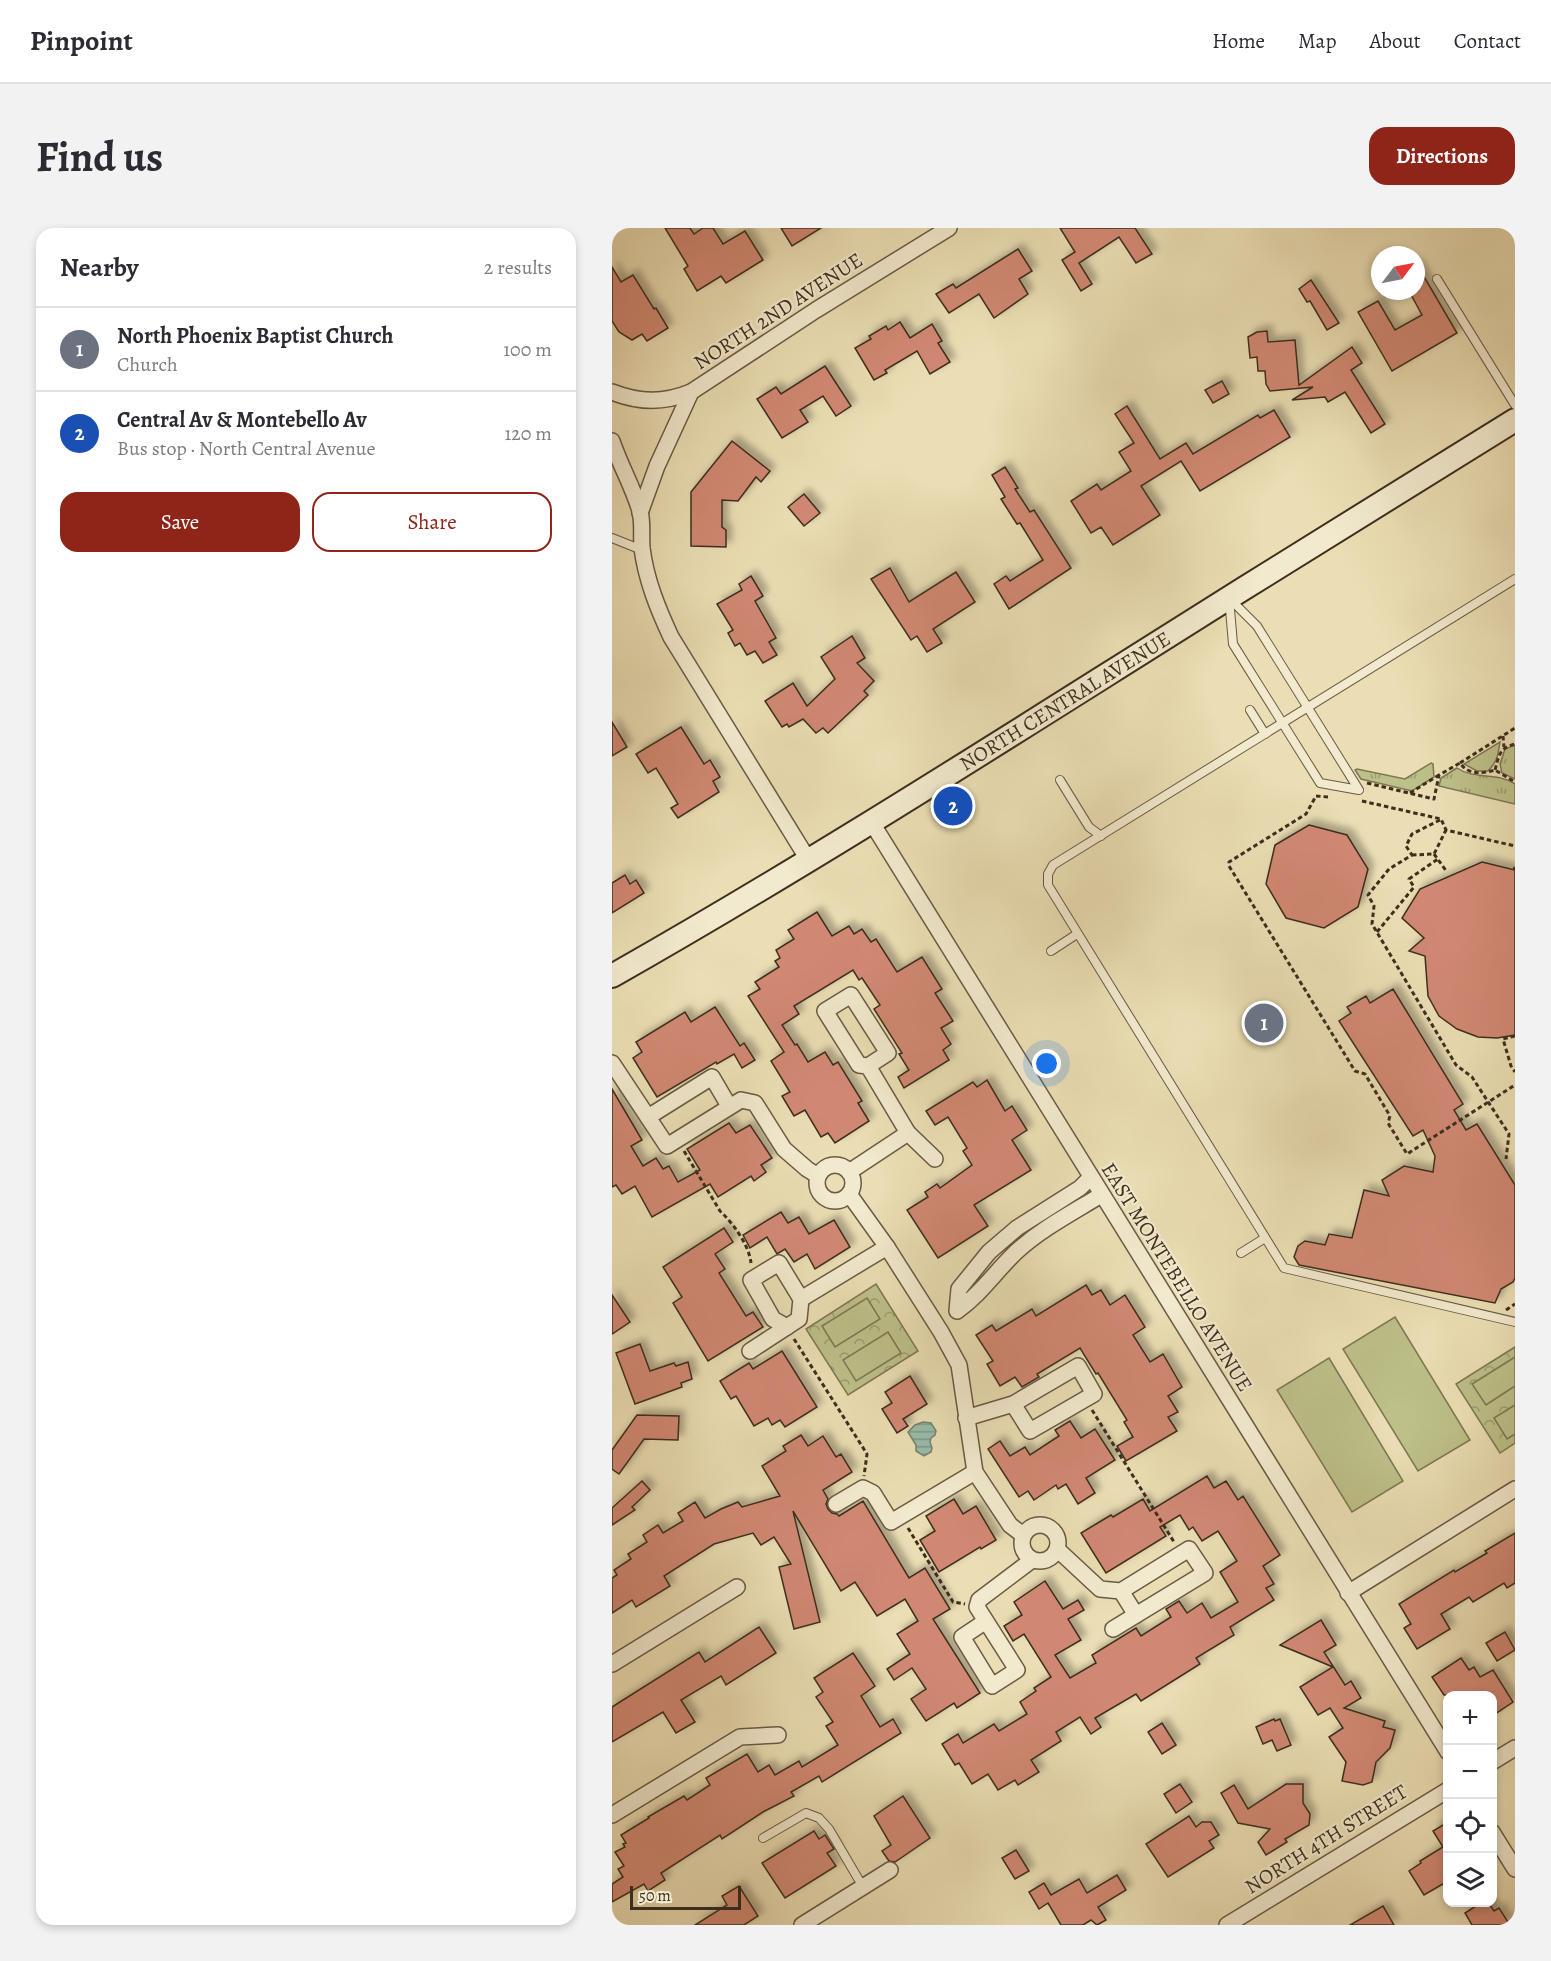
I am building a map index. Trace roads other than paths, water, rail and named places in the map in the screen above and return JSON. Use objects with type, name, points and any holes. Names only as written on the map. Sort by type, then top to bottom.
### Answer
[{"type":"main road","name":"NORTH CENTRAL AVENUE","points":[[612,976],[872,823],[1515,420]]},
{"type":"street","name":"NORTH 2ND AVENUE","points":[[612,392],[646,400],[674,399],[691,392],[826,304],[949,228]]},
{"type":"street","name":"NORTH 2ND AVENUE","points":[[640,513],[657,466],[691,392]]},
{"type":"street","points":[[613,447],[625,471],[640,513],[642,550],[657,606],[671,637],[809,861]]},
{"type":"street","name":"EAST MONTEBELLO AVENUE","points":[[872,823],[1444,1745]]},
{"type":"street","points":[[851,995],[888,1053],[868,1066],[859,1065],[825,1011],[851,995]]},
{"type":"street","points":[[612,1063],[667,1146],[741,1100],[755,1103],[784,1149],[818,1176]]},
{"type":"street","points":[[868,1066],[908,1133],[935,1159]]},
{"type":"street","points":[[648,1117],[712,1077],[729,1106]]},
{"type":"street","points":[[849,1172],[908,1133]]},
{"type":"street","points":[[834,1164],[840,1165],[849,1172],[853,1183],[849,1194],[838,1200],[826,1199],[818,1190],[816,1184],[818,1176],[824,1168],[834,1164]]},
{"type":"street","points":[[957,1311],[958,1289],[989,1252],[1017,1228],[1080,1188],[1090,1178]]},
{"type":"street","points":[[849,1194],[887,1247],[941,1332],[959,1365],[975,1472],[1010,1525],[1023,1535]]},
{"type":"street","points":[[941,1332],[957,1311],[972,1300],[1015,1253],[1035,1236],[1101,1195]]},
{"type":"street","points":[[801,1299],[887,1247]]},
{"type":"street","points":[[750,1351],[800,1319],[801,1299],[779,1263],[751,1280],[773,1319],[787,1327]]},
{"type":"street","points":[[966,1418],[1013,1404],[1078,1366],[1094,1394],[1030,1431],[1013,1404]]},
{"type":"street","points":[[836,1504],[863,1488],[873,1493],[891,1522],[975,1472]]},
{"type":"street","points":[[1348,1593],[1515,1489]]},
{"type":"street","points":[[1044,1525],[1057,1537],[1057,1550],[1044,1561],[1032,1560],[1022,1546],[1023,1535],[1032,1526],[1044,1525]]},
{"type":"street","points":[[1057,1550],[1100,1589],[1121,1591],[1189,1549],[1205,1573],[1113,1629]]},
{"type":"street","points":[[986,1621],[977,1607],[979,1599],[1032,1560]]},
{"type":"street","points":[[612,1664],[737,1587]]},
{"type":"street","points":[[1121,1591],[1136,1615]]},
{"type":"street","points":[[612,1815],[740,1737],[778,1735]]},
{"type":"street","points":[[1497,1759],[1515,1748]]},
{"type":"street","name":"NORTH 4TH STREET","points":[[1227,1925],[1443,1793]]},
{"type":"street","points":[[1497,1840],[1515,1869]]},
{"type":"street","points":[[802,1925],[890,1870]]},
{"type":"lane","points":[[1437,279],[1515,405]]},
{"type":"lane","points":[[612,538],[642,550]]},
{"type":"lane","points":[[1515,579],[1053,865],[1047,874],[1048,885],[1077,934],[1284,1268],[1515,1322]]},
{"type":"lane","points":[[1228,598],[1257,626],[1359,790],[1320,783],[1233,644],[1228,598]]},
{"type":"lane","points":[[1250,710],[1265,734]]},
{"type":"lane","points":[[1060,780],[1089,827],[1101,836]]},
{"type":"lane","points":[[1051,951],[1077,934]]},
{"type":"lane","points":[[1241,1253],[1265,1238]]},
{"type":"lane","points":[[763,1838],[806,1812],[819,1818],[829,1829],[863,1887]]},
{"type":"place","name":"Central Av & Montebello Av","points":[[953,806]]},
{"type":"place","name":"North Phoenix Baptist Church","points":[[1264,1023]]}]
